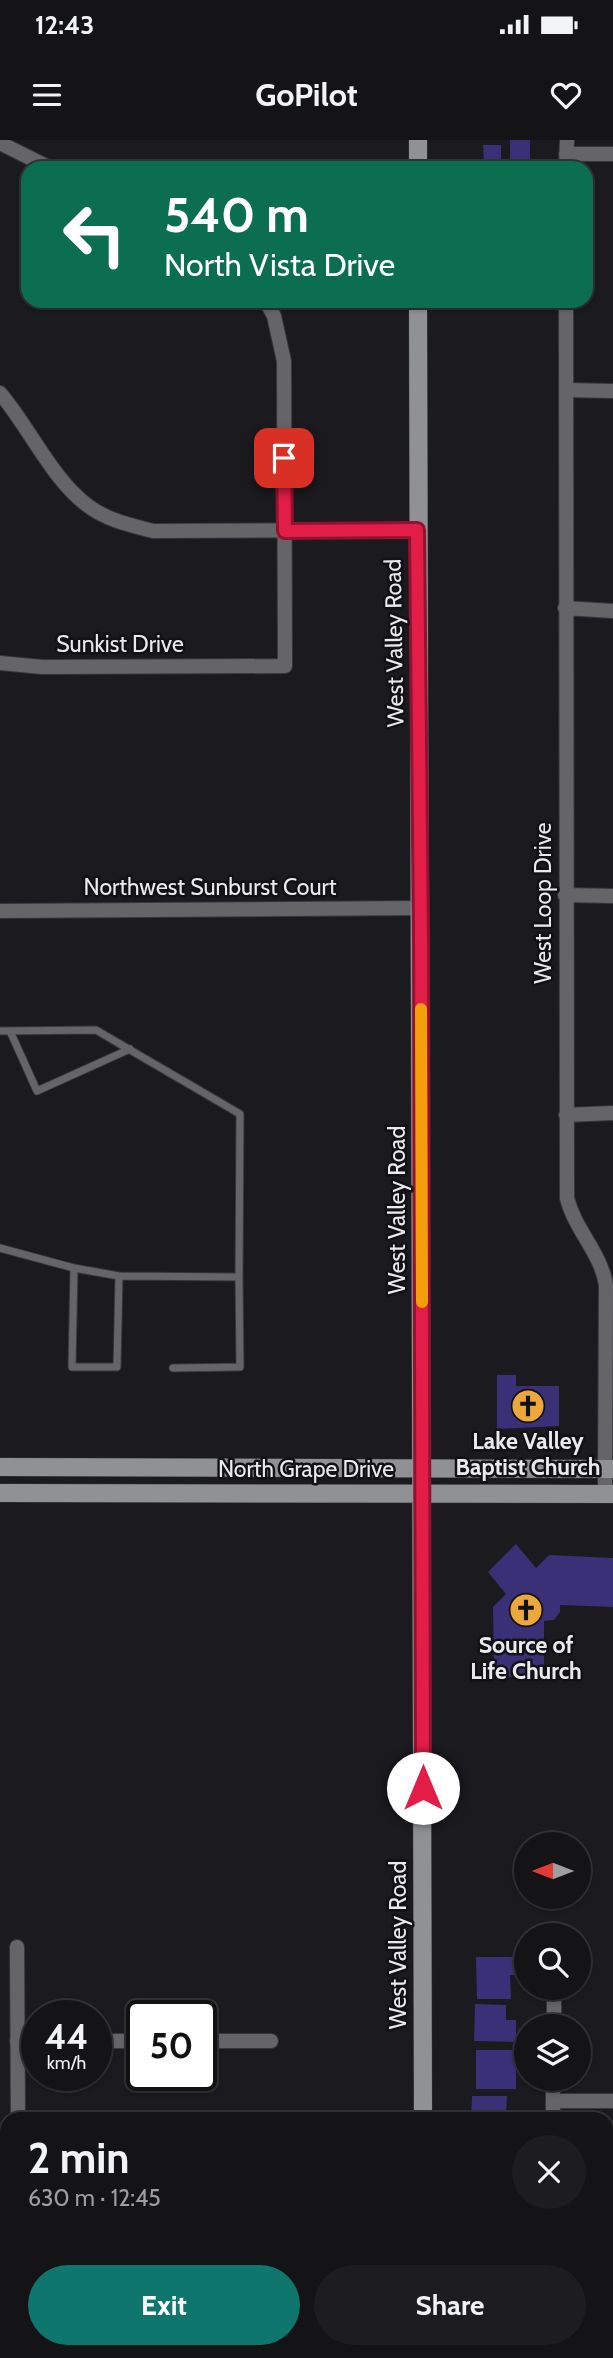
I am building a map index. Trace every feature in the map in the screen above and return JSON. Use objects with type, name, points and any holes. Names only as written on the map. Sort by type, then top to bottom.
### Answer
[{"type":"main road","points":[[418,140],[418,161]]},
{"type":"main road","name":"West Valley Road","points":[[418,308],[423,2112]]},
{"type":"main road","name":"North Grape Drive","points":[[0,1467],[610,1469]]},
{"type":"main road","name":"North Grape Drive","points":[[0,1493],[609,1494]]},
{"type":"street","points":[[0,144],[35,161]]},
{"type":"street","points":[[566,154],[613,154]]},
{"type":"street","points":[[270,308],[284,361],[285,531]]},
{"type":"street","name":"West Loop Drive","points":[[566,308],[567,1198],[572,1218],[603,1267],[606,1286],[609,1494]]},
{"type":"street","points":[[566,390],[613,391]]},
{"type":"street","points":[[0,393],[18,414],[61,478],[86,505],[118,522],[153,531],[417,530]]},
{"type":"street","name":"Sunkist Drive","points":[[0,663],[41,667],[241,667],[289,670],[285,531]]},
{"type":"street","points":[[565,608],[613,611]]},
{"type":"street","points":[[565,895],[613,896]]},
{"type":"street","name":"Northwest Sunburst Court","points":[[0,911],[421,908]]},
{"type":"street","points":[[566,1115],[613,1114]]},
{"type":"street","points":[[17,1947],[18,2112]]},
{"type":"street","points":[[217,2041],[271,2041]]},
{"type":"street","points":[[553,2091],[553,2112]]},
{"type":"street","points":[[553,2101],[613,2101]]},
{"type":"lane","points":[[0,1031],[96,1030],[240,1114],[240,1367],[173,1368]]},
{"type":"lane","points":[[10,1031],[37,1091],[130,1049]]},
{"type":"lane","points":[[0,1248],[74,1268],[119,1276],[239,1277]]},
{"type":"lane","points":[[74,1268],[72,1367],[117,1367],[119,1276]]},
{"type":"building","points":[[510,140],[530,140],[530,161],[510,161]]},
{"type":"building","points":[[483,145],[501,145],[501,161],[484,161]]},
{"type":"building","name":"Lake Valley Baptist Church","points":[[497,1375],[516,1375],[516,1386],[559,1386],[559,1426],[497,1429]]},
{"type":"building","name":"Source of Life Church","points":[[516,1544],[536,1568],[549,1555],[613,1558],[613,1607],[560,1605],[560,1612],[554,1620],[544,1621],[544,1668],[519,1679],[494,1672],[493,1607],[506,1594],[488,1572]]},
{"type":"building","points":[[476,1957],[514,1957],[514,1975],[510,1975],[511,1999],[477,1999]]},
{"type":"building","points":[[475,2004],[506,2005],[506,2020],[514,2020],[514,2042],[474,2041]]},
{"type":"building","points":[[476,2050],[514,2050],[514,2089],[476,2089]]},
{"type":"building","points":[[472,2096],[507,2096],[506,2112],[471,2112]]},
{"type":"slow traffic","points":[[421,1009],[422,1302]]},
{"type":"place","name":"Lake Valley Baptist Church","points":[[528,1406]]},
{"type":"place","name":"Source of Life Church","points":[[526,1610]]},
{"type":"route","points":[[284,458],[285,531],[417,530],[423,1788]]}]
